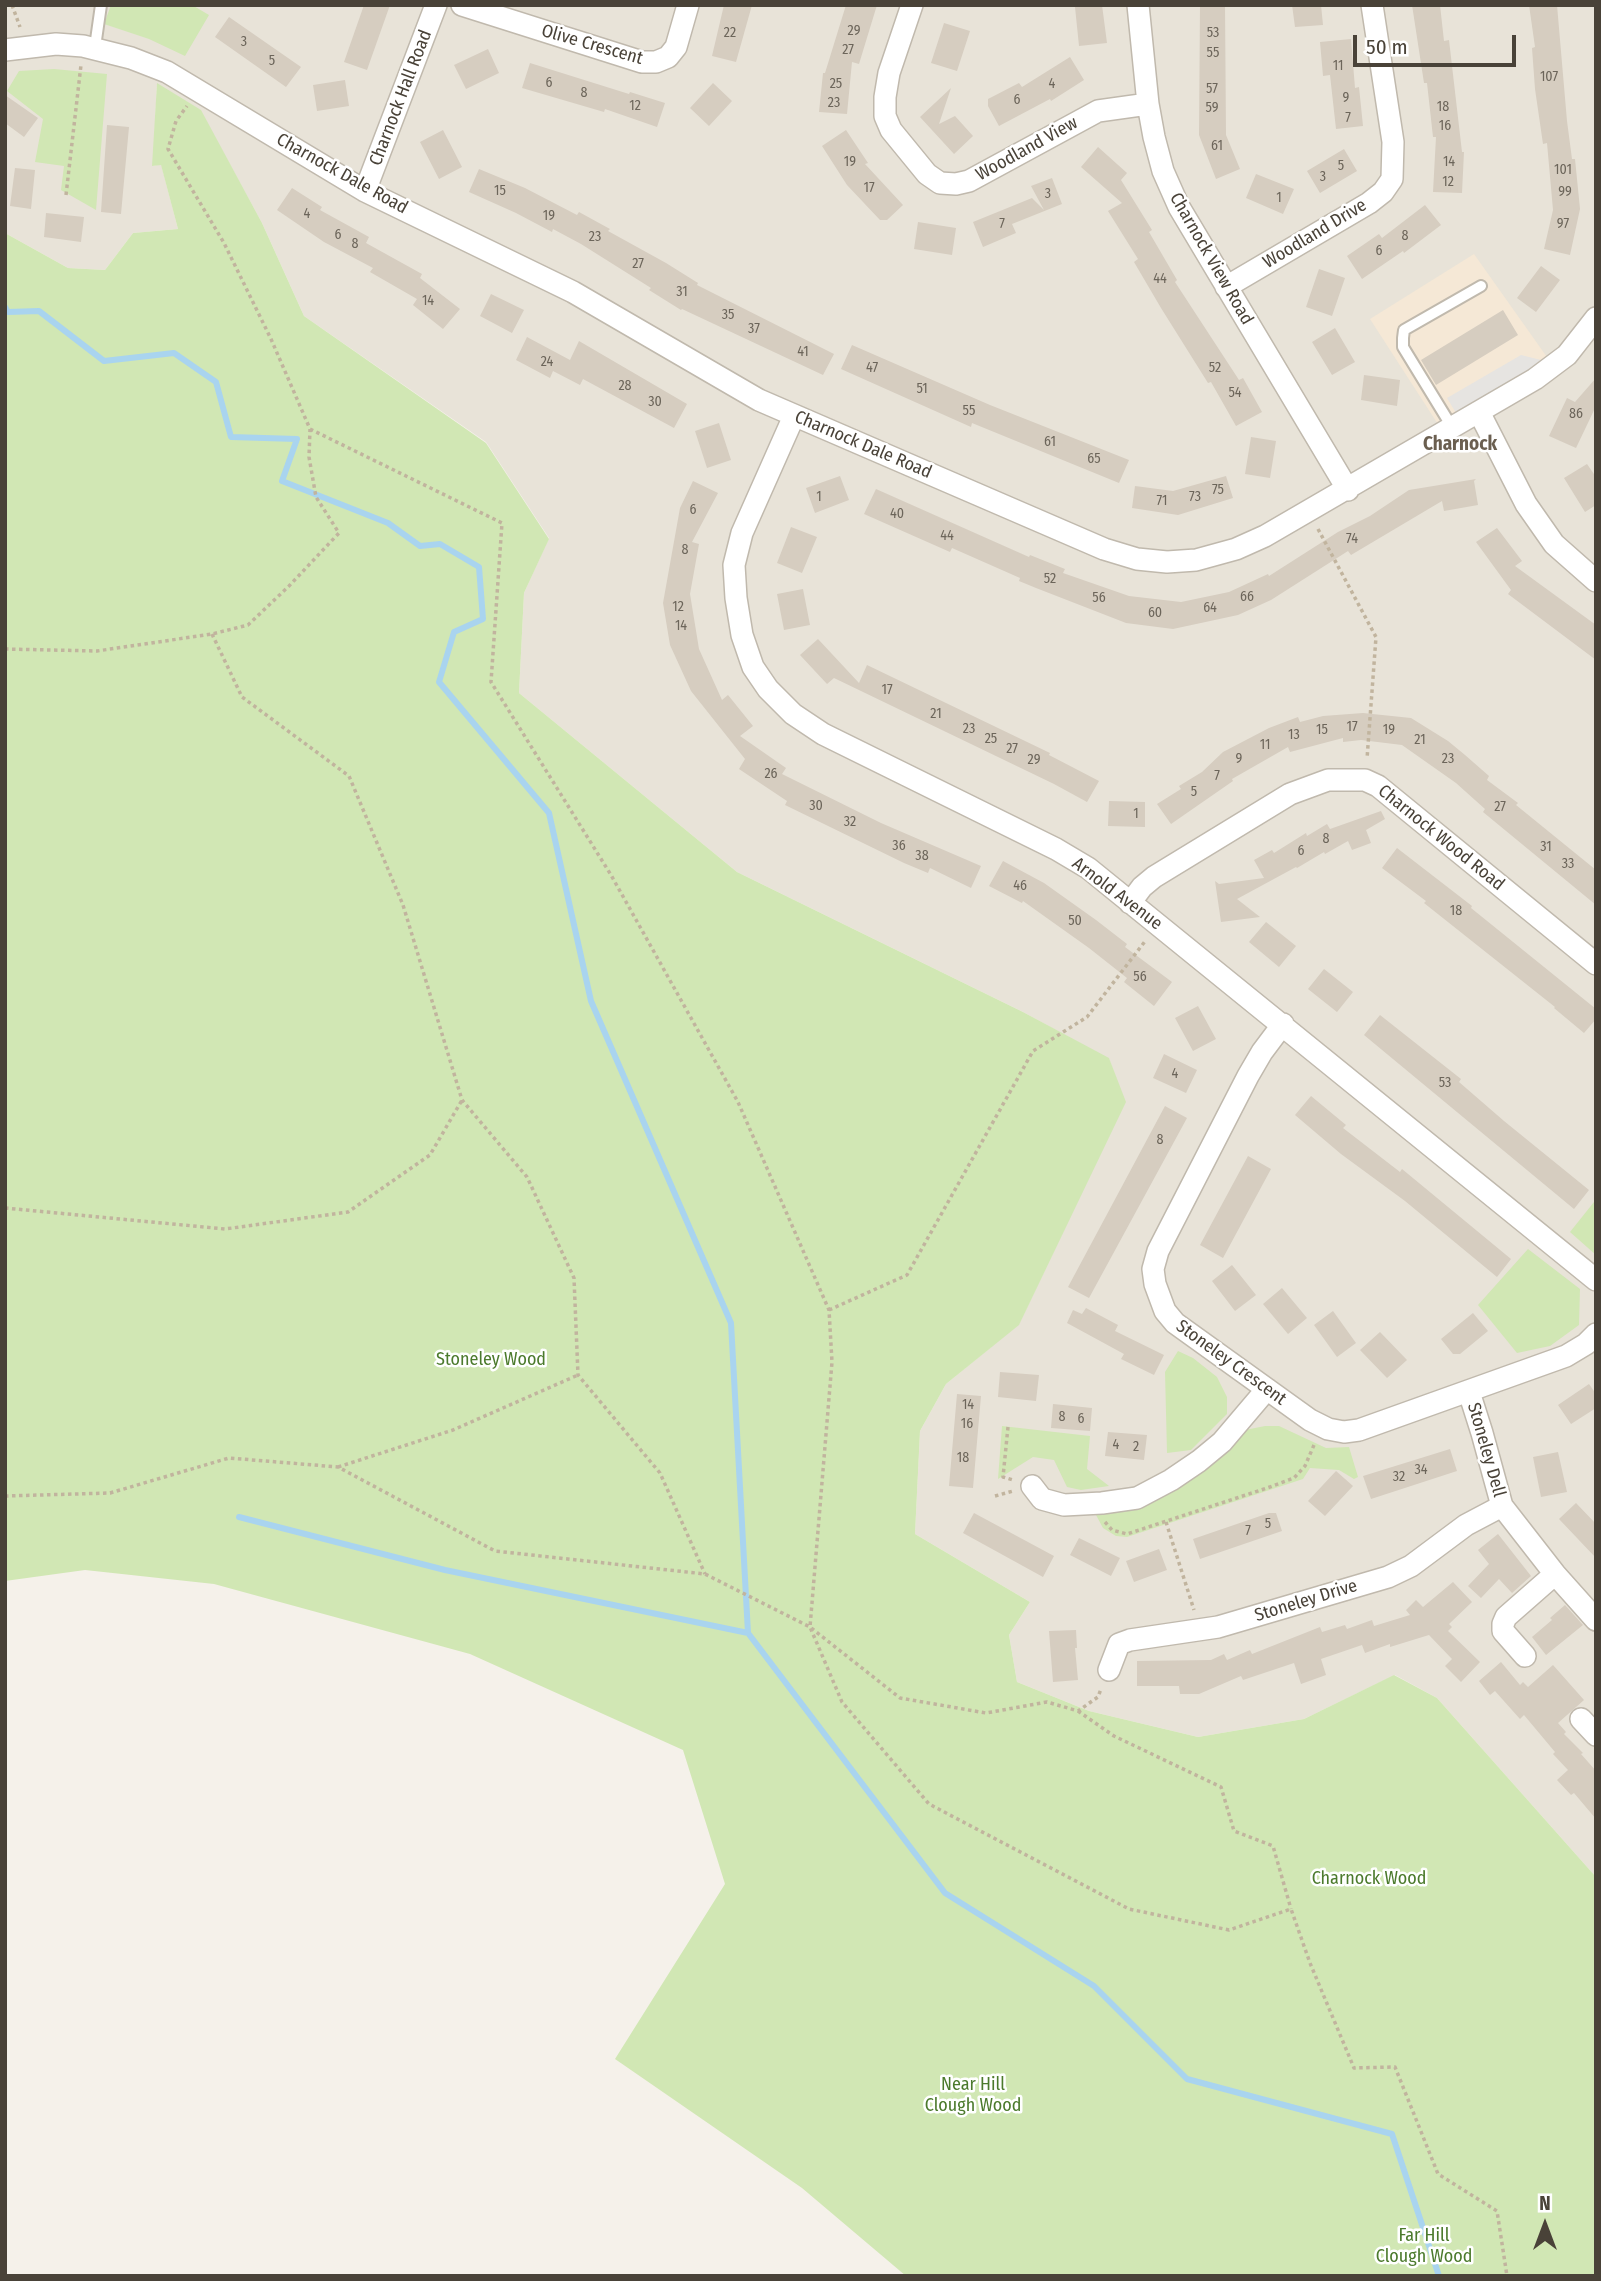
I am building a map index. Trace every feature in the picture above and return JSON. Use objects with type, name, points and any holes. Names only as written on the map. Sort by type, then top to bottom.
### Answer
[{"type":"street","name":"Charnock Hall Road","points":[[365,191],[436,5]]},
{"type":"street","name":"Olive Crescent","points":[[462,5],[642,62],[656,62],[668,57],[676,47],[688,5]]},
{"type":"street","name":"Woodland View","points":[[912,5],[889,74],[885,116],[891,130],[927,174],[940,183],[969,181],[1098,111],[1148,104]]},
{"type":"street","name":"Charnock View Road","points":[[1138,5],[1144,43],[1148,104],[1163,171],[1179,207],[1348,490]]},
{"type":"street","name":"Woodland Drive","points":[[1226,287],[1369,202],[1383,192],[1392,179],[1393,142],[1371,5]]},
{"type":"street","name":"Charnock Dale Road","points":[[5,50],[56,44],[89,46],[167,72],[365,191],[573,292],[721,379],[794,416],[1104,549],[1137,559],[1167,562],[1196,560],[1236,549],[1309,512],[1554,367],[1596,318]]},
{"type":"street","points":[[1479,412],[1526,504],[1554,544],[1596,581]]},
{"type":"street","name":"Arnold Avenue","points":[[794,416],[742,533],[734,565],[742,635],[752,667],[768,689],[793,714],[824,734],[1056,849],[1088,868],[1596,1280]]},
{"type":"street","name":"Charnock Wood Road","points":[[1130,903],[1154,877],[1290,794],[1328,780],[1365,780],[1378,786],[1596,964]]},
{"type":"street","name":"Stoneley Crescent","points":[[1283,1024],[1248,1076],[1158,1251],[1153,1269],[1159,1298],[1175,1323],[1267,1390],[1323,1426],[1344,1432],[1359,1430],[1566,1356],[1586,1344],[1596,1334]]},
{"type":"street","points":[[1032,1486],[1042,1499],[1064,1505],[1137,1498],[1171,1480],[1222,1442],[1267,1390]]},
{"type":"street","name":"Stoneley Dell","points":[[1469,1392],[1502,1506],[1555,1574],[1596,1619]]},
{"type":"street","name":"Stoneley Drive","points":[[1110,1670],[1119,1644],[1130,1640],[1218,1627],[1388,1577],[1411,1566],[1466,1525],[1502,1506]]},
{"type":"street","points":[[1525,1656],[1503,1631],[1503,1624],[1506,1617],[1555,1574]]},
{"type":"street","points":[[1581,1719],[1596,1735]]},
{"type":"lane","points":[[89,46],[101,5]]},
{"type":"lane","points":[[1452,427],[1403,347],[1404,330],[1480,286]]},
{"type":"path","points":[[66,195],[89,46]]},
{"type":"path","points":[[5,649],[97,651],[212,634],[248,625],[339,533],[316,497],[309,457],[310,429],[271,339],[224,243],[168,149],[176,121],[199,91]]},
{"type":"path","points":[[310,429],[502,523],[491,682],[611,875],[738,1102],[829,1310],[832,1362],[810,1627],[842,1702],[929,1804],[1129,1909],[1229,1930],[1291,1909]]},
{"type":"path","points":[[1309,512],[1376,637],[1365,780]]},
{"type":"path","points":[[212,634],[242,697],[349,776],[403,905],[462,1100],[527,1177],[574,1278],[578,1375],[660,1473],[705,1574]]},
{"type":"path","points":[[829,1310],[907,1275],[1033,1051],[1087,1017],[1158,924]]},
{"type":"path","points":[[5,1208],[225,1229],[348,1212],[430,1155],[462,1100]]},
{"type":"path","points":[[5,1496],[110,1493],[229,1458],[338,1467],[453,1430],[578,1375]]},
{"type":"path","points":[[1102,1503],[1105,1522],[1112,1530],[1127,1534],[1294,1478],[1305,1466],[1323,1426]]},
{"type":"path","points":[[1008,1427],[1003,1477],[1032,1486]]},
{"type":"path","points":[[338,1467],[495,1551],[705,1574],[810,1627],[900,1698],[986,1713],[1046,1702],[1078,1711],[1114,1736],[1221,1787],[1234,1831],[1273,1846],[1310,1963],[1354,2068],[1395,2067],[1438,2174],[1497,2211],[1507,2276]]},
{"type":"path","points":[[1166,1522],[1200,1630]]},
{"type":"path","points":[[1078,1711],[1098,1697],[1110,1670]]},
{"type":"shaded area","points":[[5,5],[1596,5],[1596,1877],[1437,1698],[1395,1675],[1304,1719],[1198,1737],[1089,1711],[1017,1682],[1009,1635],[1030,1602],[915,1534],[920,1431],[946,1384],[1019,1324],[1125,1102],[1109,1059],[1023,1012],[737,872],[519,693],[524,593],[549,538],[486,442],[304,316],[262,223],[200,110],[157,84],[153,166],[161,164],[178,229],[133,233],[105,270],[68,268],[5,233]]},
{"type":"shaded area","points":[[1474,254],[1554,367],[1443,432],[1370,319]]},
{"type":"shaded area","points":[[1521,355],[1545,361],[1456,413],[1447,398]]},
{"type":"green space","points":[[111,5],[192,5],[209,15],[185,56],[149,39],[104,24]]},
{"type":"green space","points":[[54,69],[107,74],[96,210],[61,190],[64,166],[35,162],[43,119],[7,91],[19,71]]},
{"type":"green space","points":[[157,83],[201,110],[262,223],[304,316],[486,443],[549,539],[524,593],[519,693],[737,872],[1023,1012],[1109,1058],[1126,1102],[1019,1325],[946,1384],[920,1431],[915,1534],[1030,1602],[1009,1635],[1017,1682],[1089,1711],[1198,1737],[1304,1719],[1394,1675],[1437,1698],[1596,1877],[1596,2276],[906,2276],[802,2188],[615,2059],[725,1884],[683,1750],[470,1654],[214,1584],[85,1570],[5,1581],[5,233],[68,268],[105,270],[133,233],[178,229],[161,165],[152,166]]},
{"type":"green space","points":[[1594,1202],[1596,1204],[1596,1255],[1570,1232]]},
{"type":"green space","points":[[1528,1249],[1580,1289],[1579,1325],[1550,1346],[1517,1353],[1478,1305]]},
{"type":"green space","points":[[1178,1351],[1193,1358],[1217,1377],[1227,1397],[1227,1414],[1191,1450],[1167,1453],[1165,1372]]},
{"type":"green space","points":[[1002,1426],[1090,1436],[1087,1469],[1109,1486],[1081,1490],[1067,1487],[1054,1460],[1033,1457],[998,1479]]},
{"type":"green space","points":[[1279,1426],[1326,1448],[1349,1447],[1358,1477],[1354,1479],[1339,1470],[1310,1468],[1303,1479],[1127,1537],[1116,1536],[1103,1528],[1096,1515],[1141,1505],[1245,1430]]},
{"type":"building","points":[[364,5],[390,5],[367,70],[344,62]]},
{"type":"building","points":[[724,5],[752,5],[736,62],[712,56]]},
{"type":"building","points":[[846,5],[877,5],[859,64],[852,62],[847,114],[819,112],[823,73]]},
{"type":"building","points":[[1102,5],[1107,43],[1079,46],[1075,7]]},
{"type":"building","points":[[1200,5],[1225,5],[1226,135],[1240,169],[1216,179],[1199,135]]},
{"type":"building","points":[[1292,5],[1321,5],[1323,25],[1295,27]]},
{"type":"building","points":[[1412,5],[1440,5],[1444,41],[1449,40],[1464,152],[1462,193],[1433,192],[1436,137],[1433,137],[1427,83],[1424,83]]},
{"type":"building","points":[[1529,5],[1557,5],[1567,121],[1572,159],[1575,159],[1580,209],[1570,255],[1544,249],[1553,210],[1547,143],[1543,144],[1535,89],[1532,48],[1535,47]]},
{"type":"building","points":[[229,17],[301,67],[286,87],[215,37]]},
{"type":"building","points":[[944,23],[970,31],[957,71],[931,63]]},
{"type":"building","points":[[1351,39],[1355,88],[1359,87],[1363,126],[1336,129],[1330,75],[1323,76],[1320,42]]},
{"type":"building","points":[[488,49],[499,73],[466,89],[454,65]]},
{"type":"building","points":[[1070,57],[1084,80],[1051,101],[1050,99],[999,126],[988,106],[988,99],[1019,83],[1022,87]]},
{"type":"building","points":[[530,63],[665,103],[657,127],[605,109],[604,112],[522,88]]},
{"type":"building","points":[[345,80],[349,106],[317,111],[313,85]]},
{"type":"building","points":[[713,83],[732,101],[709,126],[690,108]]},
{"type":"building","points":[[951,88],[939,124],[955,116],[973,136],[954,154],[920,117]]},
{"type":"building","points":[[5,95],[38,118],[24,137],[5,123]]},
{"type":"building","points":[[107,125],[129,127],[121,214],[101,212]]},
{"type":"building","points":[[443,130],[462,167],[439,179],[420,142]]},
{"type":"building","points":[[846,130],[868,163],[865,164],[903,205],[887,220],[880,220],[847,185],[822,146]]},
{"type":"building","points":[[1098,147],[1127,173],[1121,180],[1152,230],[1149,232],[1177,280],[1175,282],[1239,380],[1243,378],[1262,412],[1236,426],[1211,382],[1208,383],[1161,308],[1134,262],[1138,259],[1108,211],[1122,203],[1081,167]]},
{"type":"building","points":[[1344,149],[1357,171],[1320,193],[1307,171]]},
{"type":"building","points":[[15,168],[35,170],[31,209],[10,206]]},
{"type":"building","points":[[479,169],[525,188],[577,215],[579,212],[666,263],[698,283],[697,285],[834,354],[823,375],[681,310],[581,244],[469,192]]},
{"type":"building","points":[[1256,174],[1294,189],[1283,214],[1246,198]]},
{"type":"building","points":[[1052,178],[1062,204],[1012,224],[1016,233],[983,247],[973,222],[1032,198],[1044,210],[1031,186]]},
{"type":"building","points":[[292,188],[322,207],[320,210],[369,237],[366,243],[422,274],[420,278],[460,309],[443,329],[413,305],[417,299],[370,272],[373,268],[324,242],[277,210]]},
{"type":"building","points":[[1425,205],[1441,225],[1404,253],[1403,251],[1362,279],[1347,256],[1379,234],[1382,238]]},
{"type":"building","points":[[46,213],[84,217],[81,242],[44,237]]},
{"type":"building","points":[[918,222],[956,228],[952,255],[914,249]]},
{"type":"building","points":[[1541,266],[1560,280],[1536,312],[1517,298]]},
{"type":"building","points":[[1319,269],[1345,278],[1332,316],[1306,307]]},
{"type":"building","points":[[491,294],[524,310],[512,333],[480,316]]},
{"type":"building","points":[[1503,310],[1518,335],[1436,385],[1421,360]]},
{"type":"building","points":[[1335,328],[1355,362],[1332,375],[1312,342]]},
{"type":"building","points":[[527,337],[570,360],[579,341],[687,404],[674,428],[583,379],[580,385],[553,371],[550,378],[516,360]]},
{"type":"building","points":[[852,345],[990,405],[1129,460],[1119,483],[972,423],[971,427],[841,369]]},
{"type":"building","points":[[1364,375],[1400,380],[1397,406],[1361,400]]},
{"type":"building","points":[[1596,378],[1596,406],[1576,448],[1549,436],[1567,398],[1575,402]]},
{"type":"building","points":[[719,423],[731,460],[707,468],[695,431]]},
{"type":"building","points":[[1251,437],[1276,441],[1270,478],[1245,474]]},
{"type":"building","points":[[1587,464],[1596,477],[1596,505],[1585,512],[1564,478]]},
{"type":"building","points":[[840,476],[849,500],[815,513],[806,488]]},
{"type":"building","points":[[1226,476],[1233,498],[1178,515],[1132,508],[1135,486],[1173,491]]},
{"type":"building","points":[[1476,479],[1474,481],[1478,505],[1444,511],[1442,501],[1351,555],[1348,551],[1271,600],[1238,615],[1173,629],[1126,623],[1019,581],[1020,578],[952,548],[950,552],[864,514],[876,489],[1029,557],[1030,555],[1065,569],[1063,573],[1129,596],[1181,602],[1229,592],[1268,574],[1269,576],[1409,490]]},
{"type":"building","points":[[693,481],[718,493],[692,542],[699,544],[690,594],[699,649],[722,700],[728,695],[753,726],[740,736],[786,768],[782,774],[881,823],[981,866],[971,888],[930,868],[928,873],[904,863],[785,805],[787,801],[739,769],[745,759],[691,691],[670,645],[663,603],[680,508]]},
{"type":"building","points":[[791,527],[817,537],[802,573],[777,563]]},
{"type":"building","points":[[1497,528],[1522,561],[1515,566],[1596,625],[1596,660],[1508,594],[1511,590],[1476,542]]},
{"type":"building","points":[[803,589],[810,625],[784,630],[777,594]]},
{"type":"building","points":[[818,639],[859,683],[867,665],[1050,753],[1049,755],[1099,781],[1087,802],[834,678],[827,684],[800,655]]},
{"type":"building","points":[[1363,713],[1411,718],[1465,755],[1489,776],[1487,780],[1596,870],[1596,905],[1483,812],[1485,809],[1456,783],[1402,745],[1361,740],[1343,742],[1343,738],[1290,752],[1288,747],[1232,779],[1233,781],[1171,824],[1157,804],[1181,789],[1179,786],[1202,772],[1223,752],[1269,728],[1298,717],[1300,722],[1323,716]]},
{"type":"building","points":[[1109,801],[1145,802],[1145,827],[1108,826]]},
{"type":"building","points":[[1381,811],[1385,819],[1366,830],[1371,843],[1352,850],[1348,841],[1325,854],[1324,852],[1237,899],[1260,917],[1221,922],[1215,881],[1219,884],[1264,878],[1254,860],[1272,850],[1274,853],[1306,833],[1307,836],[1327,824],[1330,829]]},
{"type":"building","points":[[1397,848],[1596,1009],[1596,1019],[1584,1033],[1424,903],[1426,901],[1382,868]]},
{"type":"building","points":[[1003,861],[1044,883],[1096,920],[1127,944],[1125,947],[1172,982],[1154,1006],[1124,982],[1127,978],[1089,948],[1023,901],[1022,903],[989,886]]},
{"type":"building","points":[[1266,922],[1296,946],[1279,967],[1249,942]]},
{"type":"building","points":[[1324,969],[1353,992],[1337,1012],[1308,989]]},
{"type":"building","points":[[1198,1006],[1216,1039],[1193,1051],[1175,1018]]},
{"type":"building","points":[[1380,1015],[1461,1079],[1459,1082],[1589,1190],[1574,1209],[1364,1035]]},
{"type":"building","points":[[1164,1054],[1197,1070],[1186,1093],[1153,1078]]},
{"type":"building","points":[[1311,1096],[1346,1125],[1343,1128],[1400,1172],[1402,1169],[1511,1259],[1497,1277],[1295,1115]]},
{"type":"building","points":[[1165,1106],[1187,1118],[1089,1298],[1068,1287]]},
{"type":"building","points":[[1248,1156],[1271,1169],[1223,1258],[1200,1245]]},
{"type":"building","points":[[1232,1265],[1256,1295],[1235,1311],[1212,1281]]},
{"type":"building","points":[[1282,1288],[1307,1318],[1288,1334],[1263,1304]]},
{"type":"building","points":[[1086,1308],[1118,1325],[1115,1331],[1164,1355],[1154,1375],[1121,1359],[1124,1354],[1067,1323],[1073,1310],[1082,1314]]},
{"type":"building","points":[[1333,1311],[1356,1343],[1337,1357],[1314,1325]]},
{"type":"building","points":[[1473,1313],[1488,1331],[1460,1354],[1453,1354],[1441,1339]]},
{"type":"building","points":[[1380,1332],[1407,1360],[1387,1378],[1360,1350]]},
{"type":"building","points":[[1000,1372],[1039,1375],[1036,1401],[998,1397]]},
{"type":"building","points":[[1589,1384],[1596,1394],[1596,1408],[1571,1424],[1558,1405]]},
{"type":"building","points":[[957,1394],[981,1396],[973,1488],[949,1486]]},
{"type":"building","points":[[1053,1404],[1092,1408],[1090,1431],[1051,1428]]},
{"type":"building","points":[[1108,1432],[1147,1435],[1144,1460],[1105,1456]]},
{"type":"building","points":[[1450,1449],[1457,1471],[1371,1499],[1363,1476]]},
{"type":"building","points":[[1558,1452],[1567,1492],[1541,1497],[1533,1457]]},
{"type":"building","points":[[1336,1471],[1353,1486],[1325,1516],[1308,1501]]},
{"type":"building","points":[[1576,1503],[1596,1524],[1596,1558],[1559,1519]]},
{"type":"building","points":[[974,1513],[1054,1556],[1043,1577],[963,1533]]},
{"type":"building","points":[[1276,1513],[1282,1531],[1200,1559],[1193,1539]]},
{"type":"building","points":[[1498,1534],[1531,1576],[1512,1593],[1499,1579],[1481,1598],[1468,1586],[1489,1564],[1478,1550]]},
{"type":"building","points":[[1079,1538],[1120,1558],[1111,1576],[1070,1555]]},
{"type":"building","points":[[1159,1549],[1167,1570],[1134,1582],[1126,1561]]},
{"type":"building","points":[[1453,1582],[1472,1602],[1449,1624],[1452,1627],[1448,1631],[1480,1662],[1461,1682],[1445,1666],[1452,1659],[1429,1635],[1365,1653],[1362,1645],[1321,1659],[1326,1675],[1301,1684],[1294,1663],[1243,1680],[1241,1676],[1199,1694],[1180,1694],[1179,1686],[1137,1686],[1137,1661],[1211,1660],[1224,1654],[1227,1660],[1250,1650],[1252,1654],[1320,1627],[1322,1632],[1345,1625],[1347,1629],[1372,1620],[1374,1626],[1410,1615],[1406,1610],[1416,1600],[1423,1607]]},
{"type":"building","points":[[1565,1605],[1583,1625],[1546,1655],[1532,1637]]},
{"type":"building","points":[[1076,1630],[1078,1680],[1053,1682],[1049,1631]]},
{"type":"building","points":[[1501,1662],[1520,1685],[1523,1682],[1528,1687],[1553,1665],[1584,1700],[1558,1723],[1566,1732],[1564,1734],[1596,1771],[1596,1819],[1574,1793],[1571,1795],[1557,1780],[1568,1770],[1524,1715],[1520,1719],[1495,1691],[1490,1695],[1479,1681]]},
{"type":"waterway","points":[[5,307],[8,312],[39,311],[104,361],[174,353],[216,382],[231,437],[297,439],[282,481],[388,523],[420,546],[440,544],[479,567],[483,619],[454,632],[439,682],[549,813],[591,1001],[731,1323],[748,1633],[945,1893],[1094,1986],[1187,2079],[1392,2134],[1439,2276]]},
{"type":"waterway","points":[[239,1517],[445,1570],[748,1633]]},
{"type":"district","name":"Charnock","points":[[1460,445]]},
{"type":"park label","name":"Stoneley Wood","points":[[491,1360]]},
{"type":"park label","name":"Charnock Wood","points":[[1369,1879]]},
{"type":"park label","name":"Near Hill Clough Wood","points":[[973,2095]]},
{"type":"park label","name":"Far Hill Clough Wood","points":[[1424,2246]]}]
